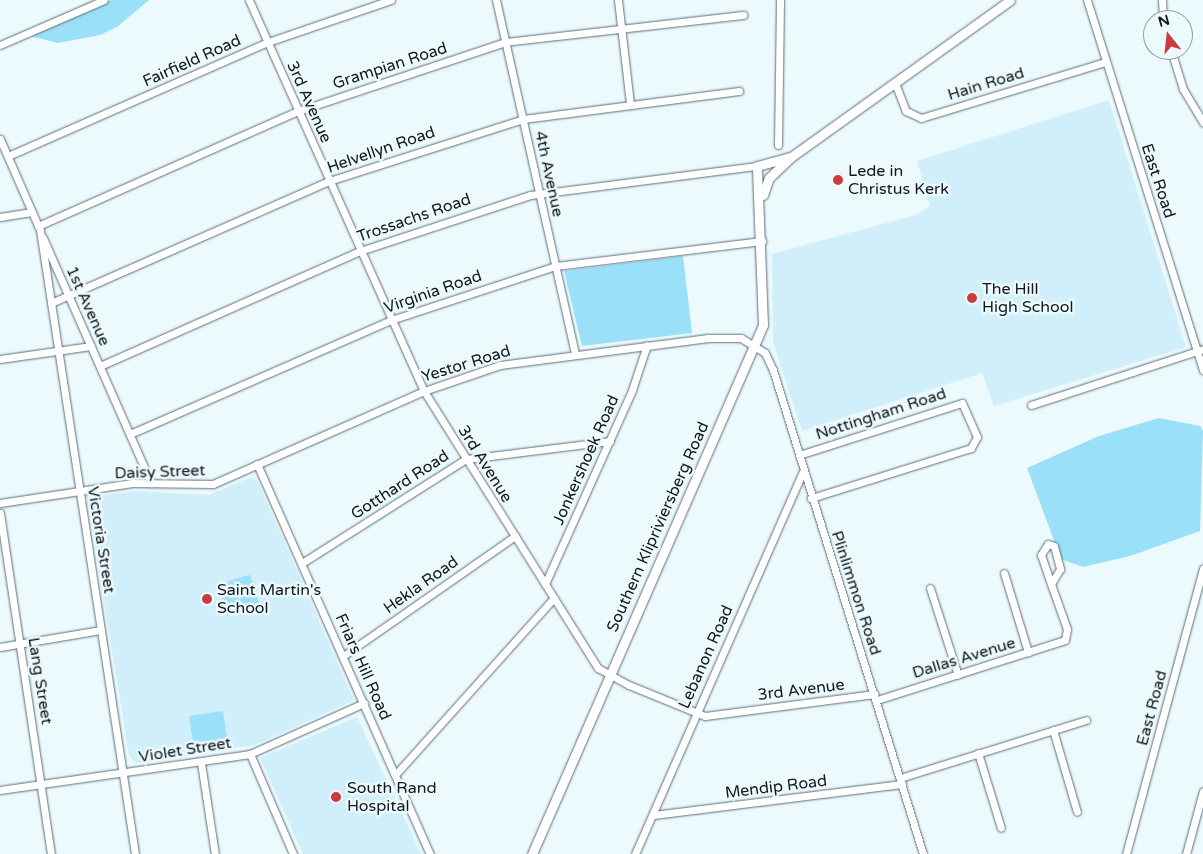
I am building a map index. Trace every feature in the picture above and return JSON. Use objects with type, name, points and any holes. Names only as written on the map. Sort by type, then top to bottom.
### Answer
[{"type":"street","points":[[0,45],[104,0]]},
{"type":"street","name":"3rd Avenue","points":[[250,0],[360,251],[424,391],[596,664],[609,676],[696,715],[876,697]]},
{"type":"street","name":"Fairfield Road","points":[[8,156],[268,42],[390,0]]},
{"type":"street","name":"4th Avenue","points":[[496,0],[575,354]]},
{"type":"street","points":[[618,0],[630,104]]},
{"type":"street","points":[[778,145],[780,0]]},
{"type":"street","name":"Southern Klipriviersberg Road","points":[[761,203],[769,178],[791,157],[1010,0]]},
{"type":"street","name":"East Road","points":[[1087,0],[1200,350],[1203,370]]},
{"type":"street","name":"Grampian Road","points":[[39,228],[298,111],[505,42],[743,15]]},
{"type":"street","points":[[1174,60],[1183,89],[1203,122]]},
{"type":"street","name":"Hain Road","points":[[895,82],[906,111],[919,118],[1106,62]]},
{"type":"street","name":"Helvellyn Road","points":[[51,303],[329,181],[523,119],[739,91]]},
{"type":"street","name":"1st Avenue","points":[[0,139],[151,483]]},
{"type":"street","name":"Southern Klipriviersberg Road","points":[[532,854],[754,345],[765,314],[761,203],[757,166],[791,157]]},
{"type":"street","name":"Trossachs Road","points":[[100,366],[360,251],[538,192],[757,166]]},
{"type":"street","points":[[0,217],[32,212]]},
{"type":"street","name":"Victoria Street","points":[[39,228],[134,854]]},
{"type":"street","name":"Virginia Road","points":[[130,434],[391,320],[555,266],[763,240]]},
{"type":"street","name":"Yestor Road","points":[[257,464],[424,391],[500,365],[647,345],[734,336],[754,345]]},
{"type":"street","name":"Jonkershoek Road","points":[[545,584],[610,441],[647,345]]},
{"type":"street","name":"Plinlimmon Road","points":[[754,345],[769,360],[924,854]]},
{"type":"street","points":[[0,359],[90,346]]},
{"type":"street","points":[[1031,405],[1200,350]]},
{"type":"street","name":"Nottingham Road","points":[[798,456],[962,403],[978,437],[971,448],[811,498]]},
{"type":"street","name":"Gotthard Road","points":[[302,563],[466,459],[610,441]]},
{"type":"street","name":"Daisy Street","points":[[0,503],[151,483],[213,484],[257,464]]},
{"type":"street","name":"Friars Hill Road","points":[[257,464],[430,854]]},
{"type":"street","name":"Lebanon Road","points":[[635,854],[803,472]]},
{"type":"street","name":"Lang Street","points":[[0,513],[51,854]]},
{"type":"street","name":"Hekla Road","points":[[343,656],[515,536]]},
{"type":"street","points":[[1048,544],[1054,546],[1060,568],[1051,584],[1041,555],[1048,544]]},
{"type":"street","name":"East Road","points":[[1126,854],[1203,568]]},
{"type":"street","points":[[1004,574],[1028,652]]},
{"type":"street","name":"Dallas Avenue","points":[[876,697],[1060,643],[1068,636],[1051,584]]},
{"type":"street","points":[[930,588],[958,674]]},
{"type":"street","points":[[395,775],[554,598]]},
{"type":"street","points":[[0,647],[101,630]]},
{"type":"street","name":"Violet Street","points":[[0,790],[201,763],[250,754],[364,703]]},
{"type":"street","name":"Mendip Road","points":[[653,815],[901,781],[978,754],[1086,720]]},
{"type":"street","points":[[1053,730],[1078,812]]},
{"type":"street","points":[[250,754],[293,854]]},
{"type":"street","points":[[978,754],[1001,828]]},
{"type":"street","points":[[201,763],[215,854]]},
{"type":"street","points":[[1186,854],[1203,791]]},
{"type":"shaded area","points":[[111,0],[149,0],[117,27],[100,35],[58,43],[30,36]]},
{"type":"shaded area","name":"The Hill High School","points":[[1109,100],[1186,347],[994,406],[982,373],[802,431],[773,342],[772,254],[916,215],[930,205],[917,161]]},
{"type":"shaded area","points":[[683,256],[692,333],[582,346],[564,271]]},
{"type":"shaded area","points":[[1159,418],[1200,426],[1203,431],[1200,531],[1130,556],[1083,567],[1061,559],[1027,468],[1099,436]]},
{"type":"shaded area","name":"Saint Martin's School","points":[[251,477],[257,480],[354,700],[255,745],[136,763],[129,755],[87,497],[136,491],[209,495]]},
{"type":"shaded area","points":[[250,575],[260,606],[244,611],[234,579]]},
{"type":"shaded area","points":[[233,580],[243,611],[227,616],[217,585]]},
{"type":"shaded area","points":[[223,711],[228,744],[194,749],[189,716]]},
{"type":"shaded area","name":"South Rand Hospital","points":[[357,717],[421,854],[303,854],[260,758]]},
{"type":"place","name":"Lede in Christus Kerk","points":[[838,180]]},
{"type":"place","name":"The Hill High School","points":[[972,298]]},
{"type":"place","name":"Saint Martin's School","points":[[207,599]]},
{"type":"place","name":"South Rand Hospital","points":[[336,797]]}]
